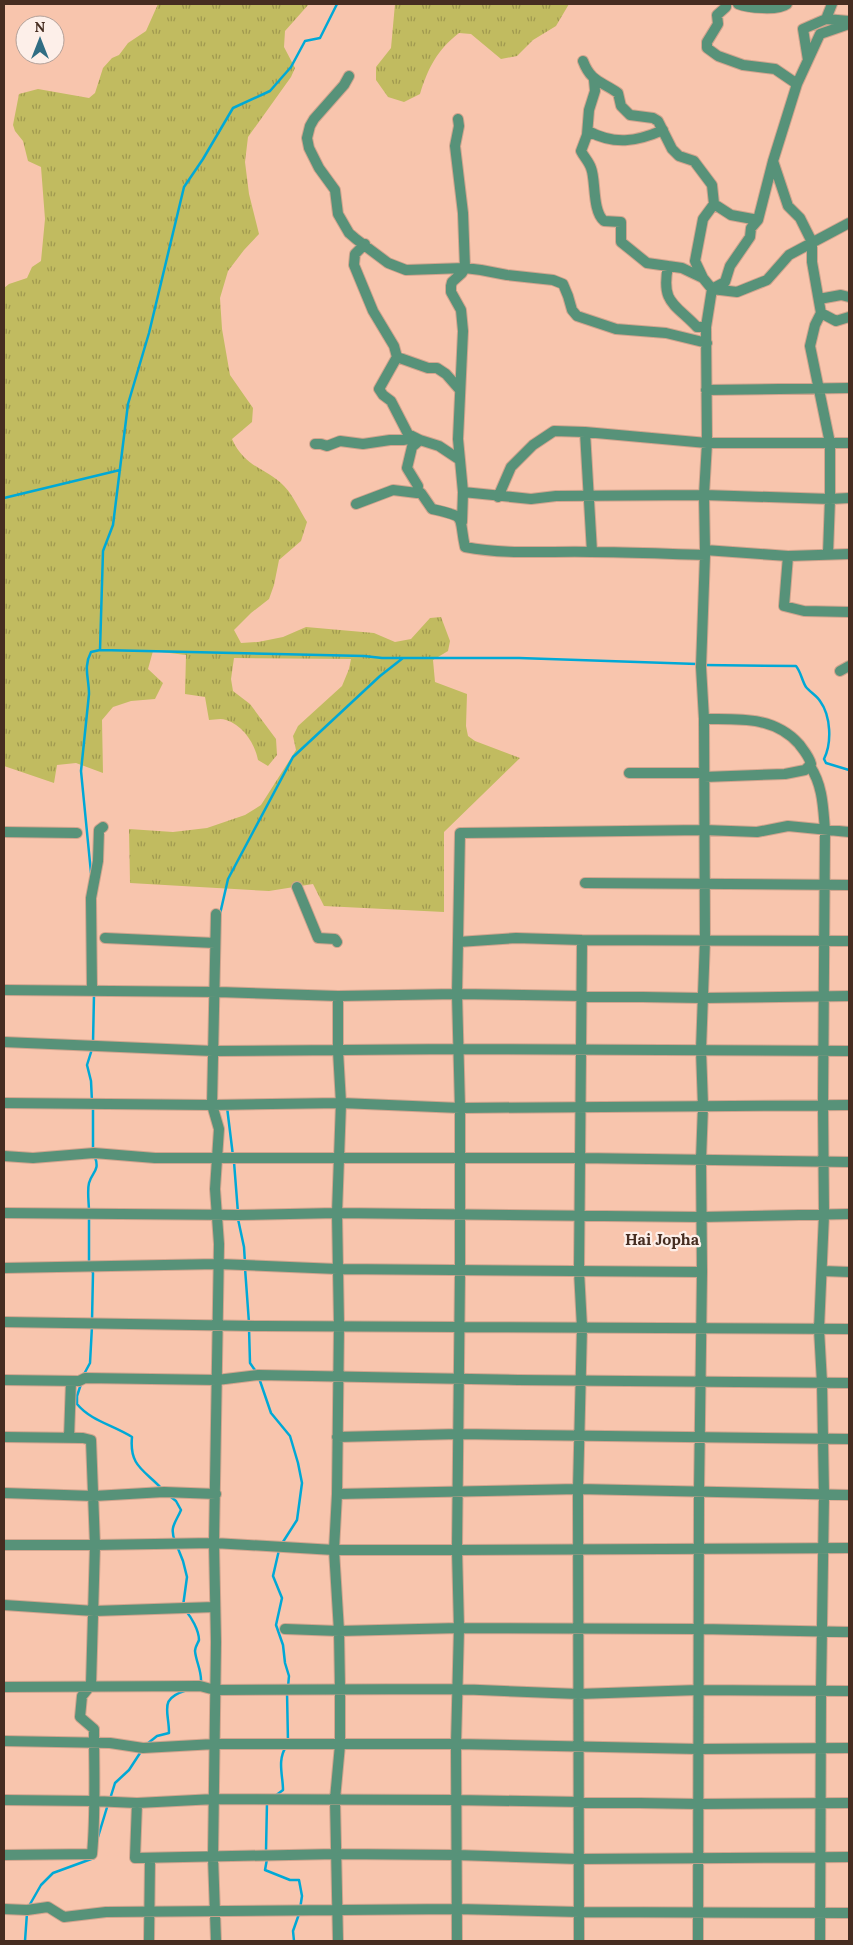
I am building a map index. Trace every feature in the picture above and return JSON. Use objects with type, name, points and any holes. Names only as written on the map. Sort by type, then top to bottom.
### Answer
[{"type":"street","points":[[726,4],[726,7],[717,15],[718,24],[707,42],[708,48],[718,56],[743,65],[775,69],[797,84]]},
{"type":"street","points":[[738,4],[745,7],[767,8],[783,7],[786,4]]},
{"type":"street","points":[[826,19],[832,4]]},
{"type":"street","points":[[808,60],[803,29],[826,19],[849,23]]},
{"type":"street","points":[[712,288],[724,282],[730,266],[750,237],[752,228],[758,220],[773,161],[797,84],[820,34],[849,23]]},
{"type":"street","points":[[583,61],[594,80],[618,94],[621,106],[630,115],[653,118],[658,121],[672,149],[679,156],[694,162],[712,185],[714,204],[703,219],[695,261],[703,278],[712,288],[737,292],[767,280],[773,276],[785,258],[849,224]]},
{"type":"street","points":[[349,76],[344,85],[322,109],[310,126],[308,142],[322,174],[335,190],[338,214],[348,233],[388,263],[406,270],[464,268],[506,276],[553,280],[563,284],[572,310],[577,316],[616,329],[666,333],[707,343]]},
{"type":"street","points":[[594,80],[595,91],[588,110],[588,131],[581,151],[592,170],[593,191],[600,218],[604,222],[621,222],[621,242],[644,262],[652,265],[682,268],[703,278]]},
{"type":"street","points":[[458,119],[459,126],[455,146],[463,213],[464,268],[462,273],[452,282],[451,292],[461,310],[463,331],[458,439],[463,492],[462,522],[465,547],[488,552],[513,553],[705,553],[788,556],[849,554]]},
{"type":"street","points":[[588,131],[600,138],[624,141],[650,136],[663,130]]},
{"type":"street","points":[[773,161],[788,206],[800,218],[812,242],[812,262],[822,313],[815,325],[810,346],[830,442],[828,554]]},
{"type":"street","points":[[714,204],[731,215],[758,220]]},
{"type":"street","points":[[365,244],[355,254],[354,265],[373,311],[394,346],[397,357],[378,389],[391,401],[405,430],[417,439],[438,446],[460,460]]},
{"type":"street","points":[[668,266],[665,283],[668,300],[697,327],[706,326]]},
{"type":"street","points":[[698,1941],[699,1492],[703,1106],[701,1050],[704,940],[704,719],[702,662],[705,553],[704,495],[707,443],[706,326],[712,288]]},
{"type":"street","points":[[819,299],[841,295],[849,297]]},
{"type":"street","points":[[822,313],[836,321],[849,317]]},
{"type":"street","points":[[397,357],[428,368],[437,368],[446,374],[460,390]]},
{"type":"street","points":[[706,390],[849,388]]},
{"type":"street","points":[[498,497],[511,468],[533,445],[554,431],[707,443],[849,443]]},
{"type":"street","points":[[585,432],[592,552]]},
{"type":"street","points":[[315,444],[327,446],[340,441],[369,444],[417,439]]},
{"type":"street","points":[[417,439],[412,447],[407,468],[418,486],[417,493]]},
{"type":"street","points":[[356,504],[393,490],[421,493],[432,509],[458,516],[462,522]]},
{"type":"street","points":[[463,492],[531,500],[556,496],[704,495],[849,498]]},
{"type":"street","points":[[788,556],[784,606],[804,611],[849,612]]},
{"type":"street","points":[[704,719],[750,720],[786,731],[807,754],[822,796],[825,830],[825,996],[824,1215],[819,1329],[824,1495],[820,1748],[820,1941]]},
{"type":"street","points":[[629,773],[704,775],[785,774],[805,770],[810,766]]},
{"type":"street","points":[[457,1941],[456,1689],[459,1628],[457,1492],[460,1327],[460,1108],[457,994],[460,833],[704,830],[757,832],[788,826],[849,832]]},
{"type":"street","points":[[92,991],[91,898],[98,861],[99,830],[103,827]]},
{"type":"street","points":[[4,832],[78,833]]},
{"type":"street","points":[[585,883],[849,885]]},
{"type":"street","points":[[297,887],[318,938],[335,939],[337,942]]},
{"type":"street","points":[[216,914],[212,1105],[219,1129],[215,1189],[218,1264],[214,1543],[216,1744],[214,1911],[216,1941]]},
{"type":"street","points":[[105,938],[216,943]]},
{"type":"street","points":[[458,942],[516,938],[849,941]]},
{"type":"street","points":[[579,1941],[578,1436],[582,1327],[579,1271],[582,940]]},
{"type":"street","points":[[4,990],[215,992],[338,996],[457,994],[702,998],[849,996]]},
{"type":"street","points":[[338,996],[338,1051],[341,1103],[337,1213],[339,1325],[337,1494],[334,1550],[339,1631],[340,1690],[340,1745],[335,1799],[338,1941]]},
{"type":"street","points":[[4,1042],[213,1051],[459,1049],[849,1051]]},
{"type":"street","points":[[4,1103],[212,1105],[341,1103],[460,1108],[849,1106]]},
{"type":"street","points":[[4,1156],[33,1158],[94,1153],[155,1158],[581,1158],[849,1162]]},
{"type":"street","points":[[4,1213],[580,1214],[701,1217],[849,1214]]},
{"type":"street","points":[[4,1268],[218,1264],[337,1269],[702,1272]]},
{"type":"street","points":[[822,1271],[849,1272]]},
{"type":"street","points":[[4,1322],[460,1327],[849,1328]]},
{"type":"street","points":[[4,1380],[217,1380],[258,1375],[849,1383]]},
{"type":"street","points":[[69,1438],[78,1380]]},
{"type":"street","points":[[337,1438],[459,1434],[849,1440]]},
{"type":"street","points":[[4,1437],[87,1438],[91,1440],[95,1545],[91,1685],[82,1696],[80,1717],[94,1729],[93,1801],[95,1822],[92,1854],[4,1855]]},
{"type":"street","points":[[337,1494],[578,1489],[849,1495]]},
{"type":"street","points":[[4,1493],[94,1496],[164,1492],[216,1494]]},
{"type":"street","points":[[4,1545],[214,1543],[334,1550],[849,1548]]},
{"type":"street","points":[[4,1605],[94,1611],[215,1608]]},
{"type":"street","points":[[285,1629],[339,1631],[578,1628],[849,1632]]},
{"type":"street","points":[[4,1687],[91,1685],[200,1686],[215,1690],[456,1689],[578,1694],[698,1690],[849,1692]]},
{"type":"street","points":[[4,1742],[110,1743],[143,1748],[216,1744],[456,1744],[698,1749],[849,1748]]},
{"type":"street","points":[[4,1800],[137,1803],[215,1799],[698,1804],[849,1802]]},
{"type":"street","points":[[137,1803],[135,1858],[336,1854],[578,1859],[849,1857]]},
{"type":"street","points":[[149,1941],[150,1858]]},
{"type":"street","points":[[4,1909],[26,1910],[48,1907],[64,1917],[106,1912],[148,1911],[457,1909],[579,1912],[849,1913]]},
{"type":"green space","points":[[158,4],[309,4],[285,31],[284,47],[295,68],[291,77],[248,137],[245,162],[249,194],[259,234],[228,271],[220,298],[222,329],[230,375],[253,408],[252,422],[232,439],[237,449],[249,462],[284,486],[307,522],[301,541],[279,560],[269,599],[234,630],[241,643],[283,637],[306,627],[374,633],[395,642],[411,639],[430,618],[441,617],[450,641],[448,651],[433,660],[435,682],[467,694],[466,726],[468,736],[475,741],[520,758],[444,832],[444,912],[324,906],[313,884],[269,891],[130,883],[129,829],[173,832],[207,828],[245,815],[261,805],[296,750],[293,736],[298,726],[342,686],[351,659],[234,658],[231,679],[233,691],[250,704],[276,739],[277,755],[268,766],[258,760],[251,742],[238,726],[224,719],[209,720],[205,697],[185,694],[186,655],[153,651],[148,669],[163,683],[155,699],[131,701],[113,707],[102,720],[103,773],[76,763],[57,765],[54,783],[4,766],[4,288],[9,284],[27,278],[32,267],[41,261],[45,219],[41,167],[28,161],[23,141],[13,125],[19,94],[38,89],[89,98],[95,93],[103,68],[112,58],[119,55],[128,43],[146,31]]},
{"type":"green space","points":[[395,4],[569,4],[556,26],[533,40],[517,56],[501,59],[471,34],[459,33],[451,39],[434,60],[420,94],[404,102],[388,97],[376,80],[376,67],[391,48]]},
{"type":"waterway","points":[[337,4],[320,38],[305,41],[291,67],[270,91],[233,108],[184,187],[149,333],[128,404],[113,525],[103,551],[100,650],[382,658],[519,658],[697,664]]},
{"type":"waterway","points":[[4,498],[120,470]]},
{"type":"waterway","points":[[91,873],[81,771],[89,694],[87,663],[91,652],[100,650]]},
{"type":"waterway","points":[[220,914],[228,879],[293,757],[380,676],[403,658]]},
{"type":"waterway","points":[[703,665],[796,666],[806,687],[819,699],[824,707],[829,730],[827,753],[824,759],[826,763],[849,770]]},
{"type":"waterway","points":[[93,1043],[94,995]]},
{"type":"waterway","points":[[92,1049],[87,1065],[91,1081],[92,1102]]},
{"type":"waterway","points":[[227,1107],[233,1156]]},
{"type":"waterway","points":[[93,1108],[93,1149]]},
{"type":"waterway","points":[[89,1212],[88,1186],[97,1165],[95,1157]]},
{"type":"waterway","points":[[234,1162],[238,1213]]},
{"type":"waterway","points":[[89,1217],[89,1264]]},
{"type":"waterway","points":[[238,1219],[244,1247],[245,1263]]},
{"type":"waterway","points":[[245,1268],[249,1323]]},
{"type":"waterway","points":[[91,1269],[93,1273],[92,1321]]},
{"type":"waterway","points":[[83,1376],[90,1363],[92,1326]]},
{"type":"waterway","points":[[249,1328],[250,1363],[257,1373]]},
{"type":"waterway","points":[[259,1378],[271,1413],[290,1436],[302,1483],[297,1520],[281,1545]]},
{"type":"waterway","points":[[81,1384],[77,1396],[77,1404],[89,1415],[132,1437],[133,1455],[136,1462],[163,1490]]},
{"type":"waterway","points":[[171,1497],[176,1501],[181,1510],[173,1528],[175,1541]]},
{"type":"waterway","points":[[177,1546],[187,1577],[183,1606]]},
{"type":"waterway","points":[[279,1550],[273,1576],[282,1598],[276,1625],[283,1645],[289,1676],[288,1687]]},
{"type":"waterway","points":[[186,1611],[199,1636],[195,1651],[201,1674],[201,1683]]},
{"type":"waterway","points":[[147,1744],[157,1736],[169,1733],[167,1712],[169,1701],[178,1693],[187,1690]]},
{"type":"waterway","points":[[287,1692],[288,1742]]},
{"type":"waterway","points":[[275,1796],[283,1790],[281,1763],[286,1747]]},
{"type":"waterway","points":[[110,1799],[115,1783],[129,1770],[142,1750]]},
{"type":"waterway","points":[[266,1851],[267,1802]]},
{"type":"waterway","points":[[98,1837],[108,1804]]},
{"type":"waterway","points":[[29,1906],[41,1885],[53,1873],[94,1858]]},
{"type":"waterway","points":[[267,1859],[265,1870],[290,1880],[299,1880],[302,1896],[300,1909]]},
{"type":"waterway","points":[[25,1941],[27,1913]]},
{"type":"waterway","points":[[294,1941],[293,1931],[299,1914]]},
{"type":"district","name":"Hai Jopha","points":[[662,1239]]}]
